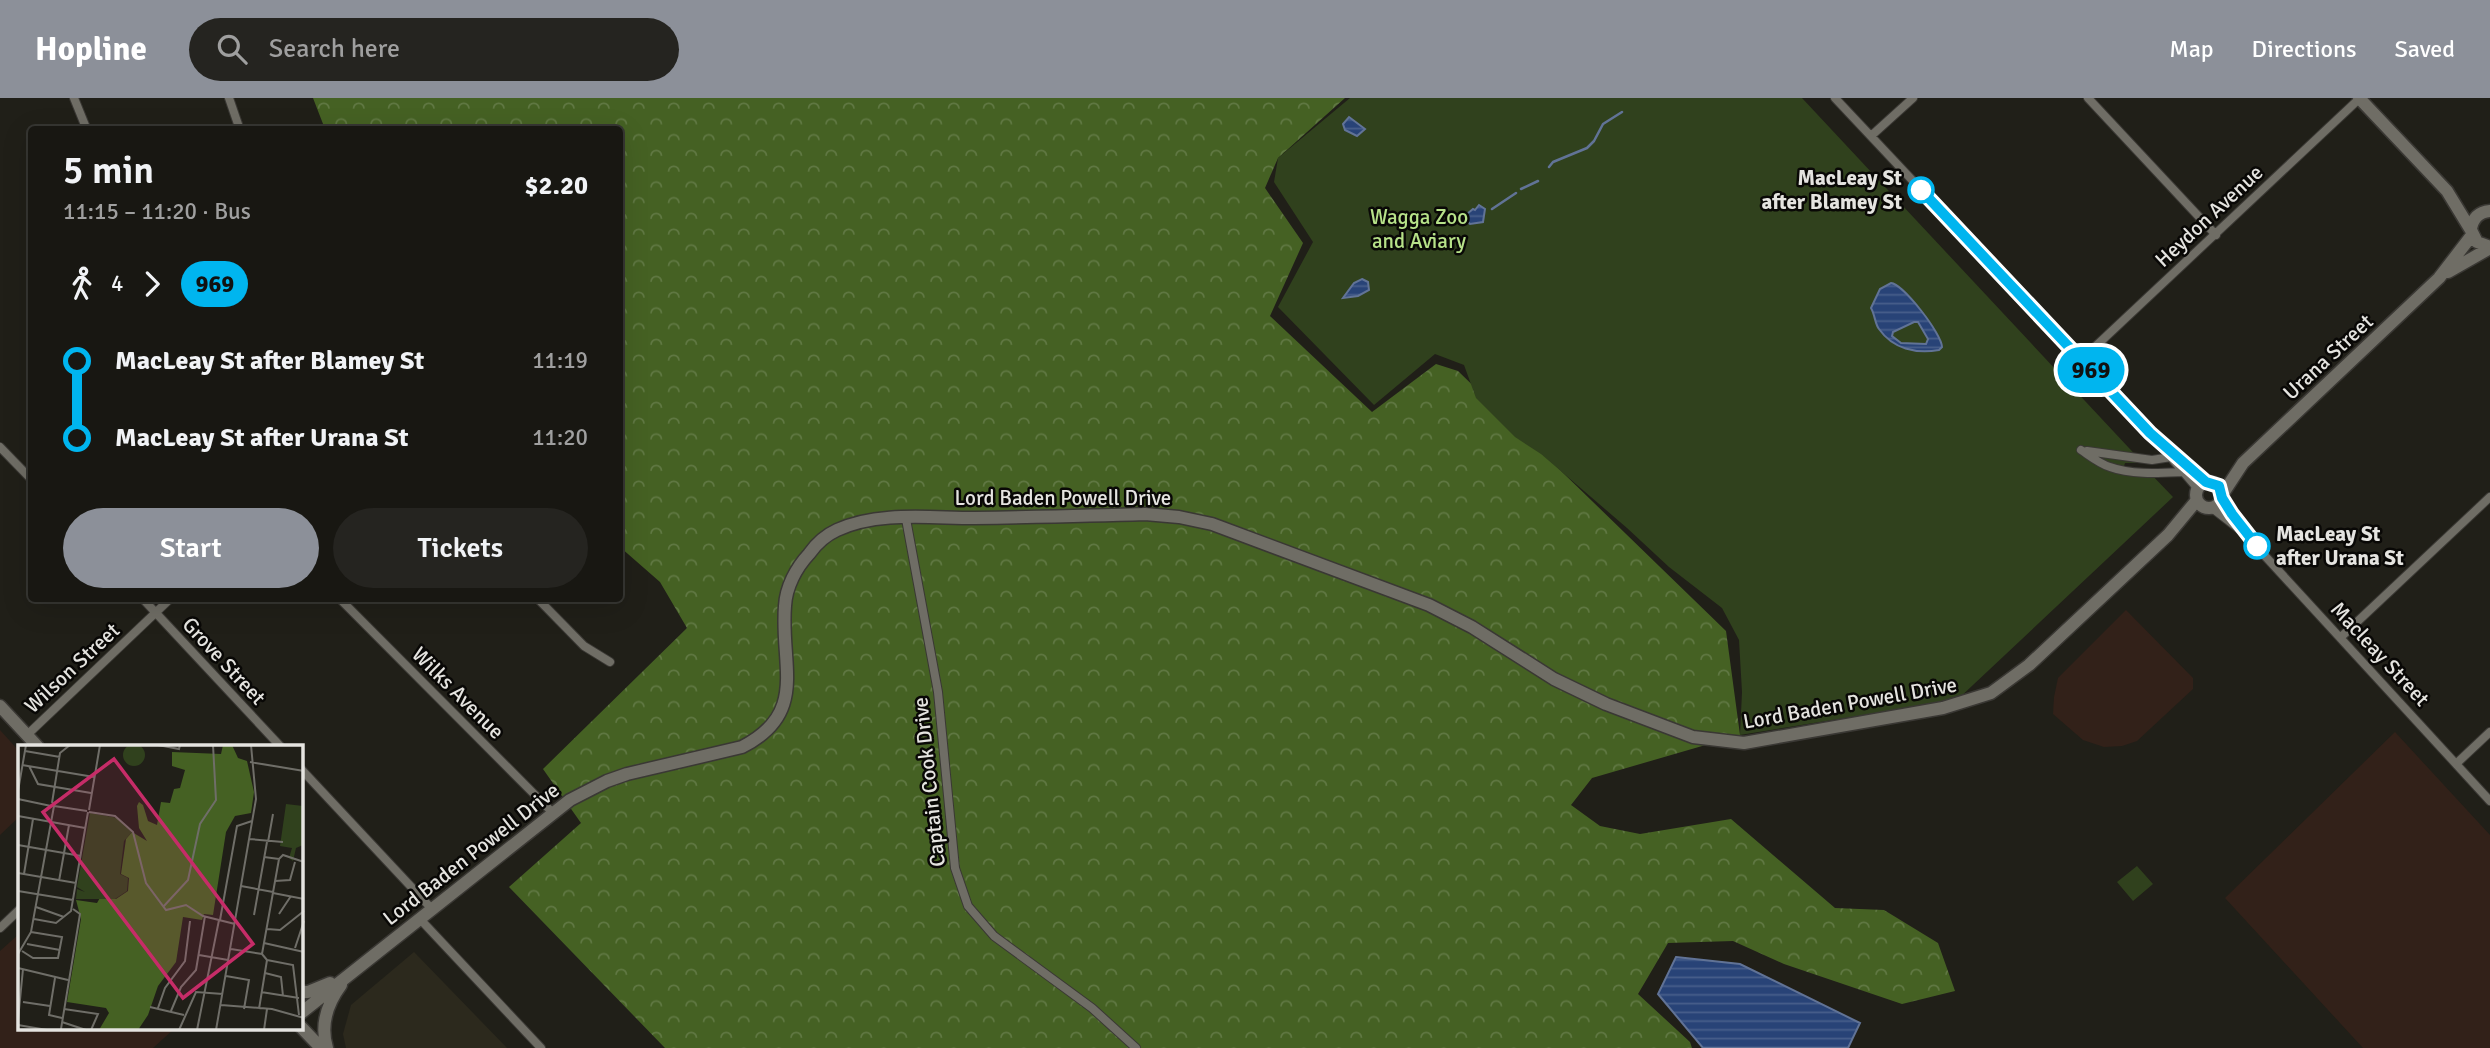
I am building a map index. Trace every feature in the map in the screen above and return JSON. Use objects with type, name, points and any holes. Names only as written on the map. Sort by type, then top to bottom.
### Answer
[{"type":"street","points":[[74,98],[85,126]]},
{"type":"street","points":[[229,98],[239,126]]},
{"type":"street","points":[[1835,98],[2203,488],[2204,508],[2210,509]]},
{"type":"street","points":[[1871,136],[1913,98]]},
{"type":"street","points":[[2088,98],[2216,235]]},
{"type":"street","points":[[2360,98],[2447,191],[2480,245],[2490,248]]},
{"type":"street","name":"Heydon Avenue","points":[[2081,359],[2360,98]]},
{"type":"street","points":[[2447,191],[2469,205],[2488,211]]},
{"type":"street","name":"Urana Street","points":[[2203,488],[2243,464],[2439,278],[2472,234],[2475,218],[2488,211]]},
{"type":"street","name":"Urana Street","points":[[2439,278],[2490,248]]},
{"type":"street","points":[[2150,433],[2183,472],[2203,488],[2219,486],[2222,497]]},
{"type":"street","points":[[0,447],[28,476]]},
{"type":"street","points":[[2171,457],[2152,460],[2081,450],[2107,466],[2116,468],[2183,472]]},
{"type":"street","name":"Urana Street","points":[[2210,509],[2218,505],[2243,464]]},
{"type":"street","name":"Lord Baden Powell Drive","points":[[303,1011],[570,800],[627,774],[728,752],[757,740],[770,728],[785,702],[788,673],[785,604],[791,580],[801,562],[817,544],[834,531],[855,523],[906,519],[1145,514],[1212,524],[1429,605],[1472,627],[1555,679],[1606,704],[1693,737],[1744,743],[1943,708],[1992,693],[2029,665],[2168,535],[2203,488]]},
{"type":"street","name":"Macleay Street","points":[[2222,497],[2243,532],[2490,801]]},
{"type":"street","points":[[2341,637],[2490,497]]},
{"type":"street","name":"Lord Baden Powell Drive","points":[[2168,535],[2210,509]]},
{"type":"street","name":"Macleay Street","points":[[2210,509],[2243,532]]},
{"type":"street","name":"Captain Cook Drive","points":[[906,519],[938,692],[953,858],[964,897],[979,922],[994,936],[1092,1008],[1136,1048]]},
{"type":"street","name":"Grove Street","points":[[146,602],[279,745]]},
{"type":"street","name":"Wilson Street","points":[[27,734],[167,602]]},
{"type":"street","name":"Wilks Avenue","points":[[343,602],[552,812]]},
{"type":"street","points":[[541,602],[584,646],[610,662]]},
{"type":"street","points":[[0,706],[36,745]]},
{"type":"street","points":[[2457,763],[2490,732]]},
{"type":"street","points":[[303,771],[432,908]]},
{"type":"street","points":[[0,928],[18,911]]},
{"type":"street","points":[[419,918],[541,1048]]},
{"type":"street","points":[[303,992],[320,988],[350,973]]},
{"type":"street","points":[[327,1048],[325,1016],[329,1004],[350,973]]},
{"type":"street","points":[[303,1029],[321,1048]]},
{"type":"shaded area","points":[[2126,610],[2193,678],[2193,689],[2137,741],[2122,746],[2104,747],[2083,740],[2053,714],[2054,697],[2058,678]]},
{"type":"shaded area","points":[[0,730],[18,750],[18,818],[0,835]]},
{"type":"shaded area","points":[[2395,732],[2490,835],[2490,1048],[2363,1048],[2225,898]]},
{"type":"shaded area","points":[[18,935],[18,1030],[173,1030],[153,1048],[0,1048],[0,951]]},
{"type":"shaded area","points":[[414,952],[507,1048],[346,1048],[343,1034],[351,1005]]},
{"type":"green space","points":[[313,98],[1345,98],[1278,158],[1265,188],[1303,243],[1270,316],[1372,412],[1436,364],[1458,371],[1726,631],[1740,735],[1592,778],[1571,805],[1600,826],[1640,834],[1731,819],[1835,908],[1884,910],[1938,943],[1955,991],[1902,1004],[1784,964],[1733,941],[1668,943],[1638,994],[1690,1042],[1692,1048],[665,1048],[509,887],[581,823],[543,769],[687,628],[660,582],[623,550],[623,126],[324,126]]},
{"type":"green space","name":"Wagga Zoo and Aviary","points":[[1350,98],[1802,98],[2143,463],[2125,463],[2123,469],[2148,471],[2173,497],[1957,700],[1740,735],[1742,692],[1739,640],[1722,608],[1669,567],[1541,454],[1515,437],[1476,398],[1464,365],[1435,354],[1374,405],[1278,307],[1313,242],[1274,182],[1278,158]]},
{"type":"green space","points":[[2137,866],[2153,884],[2133,901],[2117,882]]},
{"type":"water","points":[[1349,117],[1365,129],[1357,136],[1345,130],[1343,124]]},
{"type":"water","points":[[1479,205],[1485,209],[1483,222],[1470,224],[1466,220],[1467,214]]},
{"type":"water","points":[[1362,279],[1368,282],[1369,290],[1358,296],[1343,298],[1354,283]]},
{"type":"water","points":[[1891,283],[1904,292],[1929,321],[1942,347],[1930,351],[1914,350],[1898,345],[1885,336],[1878,327],[1871,308],[1880,289]],"holes":[[[1918,322],[1928,339],[1926,344],[1901,343],[1892,336],[1893,332]]]},
{"type":"water","points":[[1676,957],[1740,964],[1860,1023],[1848,1048],[1703,1048],[1658,994]]},
{"type":"waterway","points":[[1549,167],[1553,162],[1587,148],[1603,124],[1622,112]]},
{"type":"waterway","points":[[1521,189],[1538,181]]},
{"type":"waterway","points":[[1492,209],[1516,193]]},
{"type":"bus line","name":"969","points":[[1921,190],[2150,433],[2206,482],[2219,486],[2222,498],[2243,532],[2257,546]]},
{"type":"place","name":"MacLeay St after Blamey St","points":[[1921,190]]},
{"type":"place","name":"MacLeay St after Urana St","points":[[2257,546]]}]
